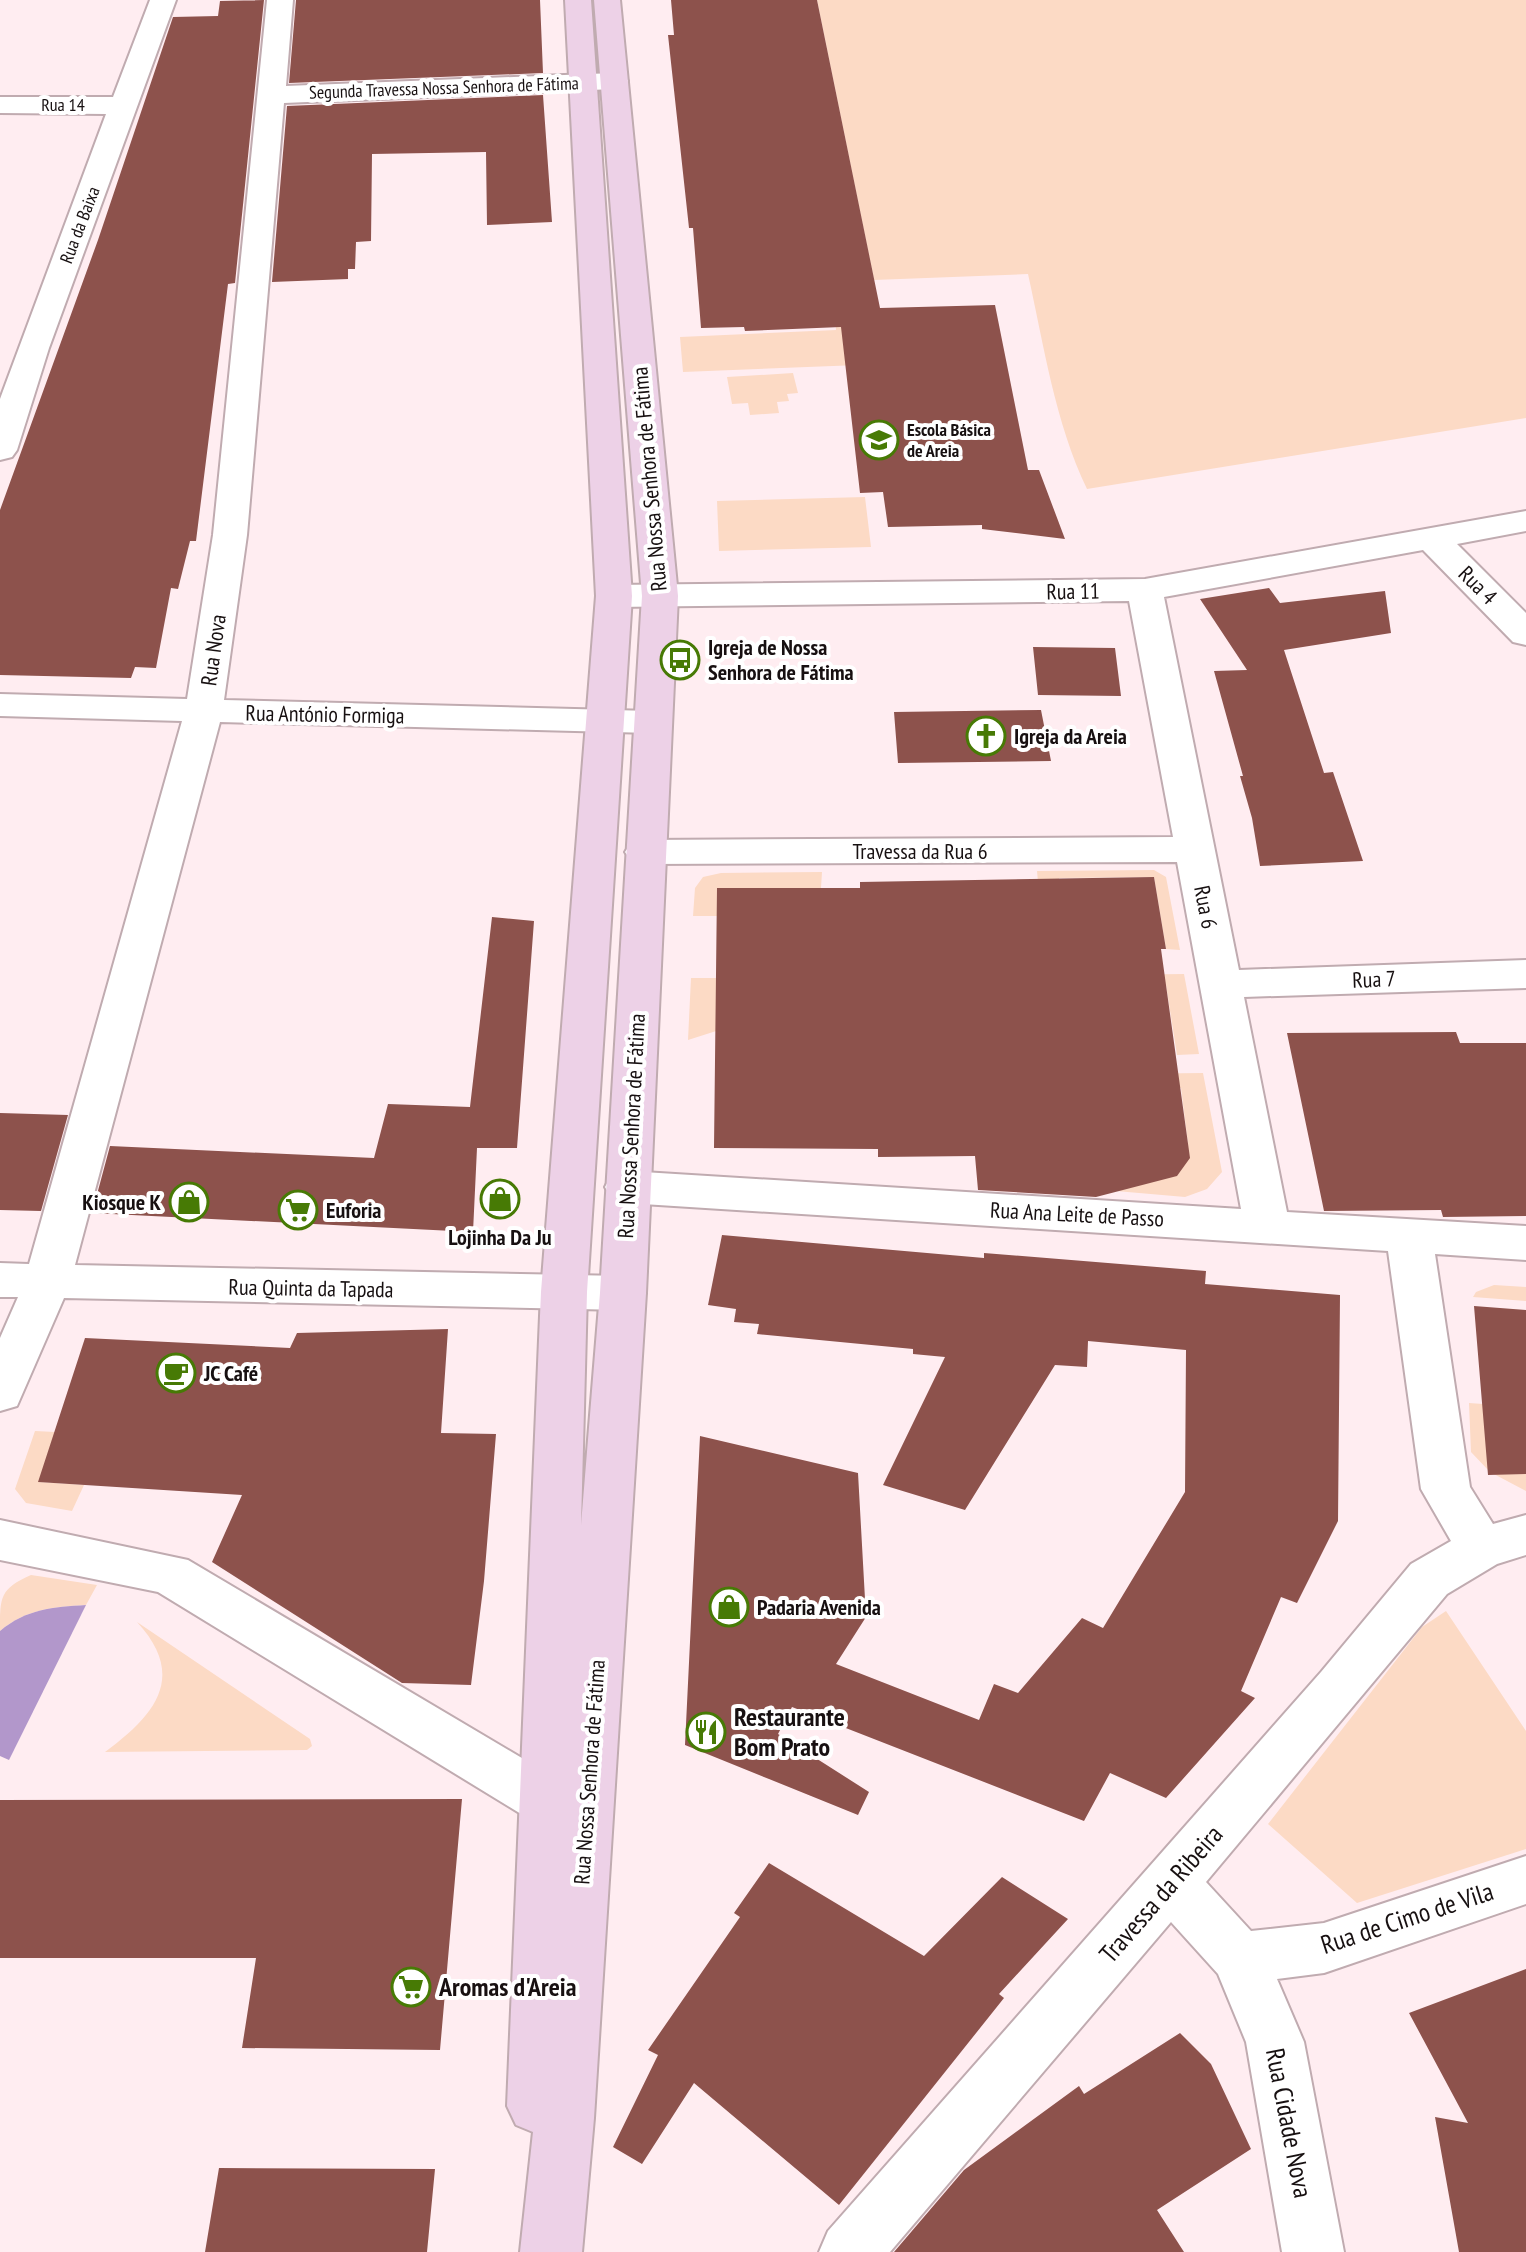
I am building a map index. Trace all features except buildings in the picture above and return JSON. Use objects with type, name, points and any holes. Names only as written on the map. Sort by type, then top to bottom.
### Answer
[{"type":"street","name":"Rua da Baixa","points":[[0,450],[33,348],[163,0]]},
{"type":"street","name":"Rua Nova","points":[[0,1393],[47,1283],[204,711],[230,535],[280,0]]},
{"type":"street","name":"Rua Nossa Senhora de Fátima","points":[[549,2252],[567,2086],[623,1293],[660,596],[598,82],[578,0]]},
{"type":"street","name":"Rua Nossa Senhora de Fátima","points":[[549,2252],[537,2120],[545,1800],[564,1292],[614,596],[598,82],[607,0]]},
{"type":"street","name":"Segunda Travessa Nossa Senhora de Fátima","points":[[273,95],[598,82]]},
{"type":"street","name":"Rua 14","points":[[0,105],[125,106]]},
{"type":"street","points":[[0,348],[33,348]]},
{"type":"street","name":"Rua 11","points":[[614,596],[1145,590],[1526,521]]},
{"type":"street","name":"Rua 4","points":[[1430,537],[1526,634]]},
{"type":"street","name":"Rua 6","points":[[1145,590],[1267,1225]]},
{"type":"street","name":"Rua António Formiga","points":[[0,705],[651,722]]},
{"type":"street","name":"Travessa da Rua 6","points":[[645,852],[1194,849]]},
{"type":"street","name":"Rua 7","points":[[1221,984],[1526,974]]},
{"type":"street","name":"Rua Ana Leite de Passo","points":[[627,1187],[1526,1243]]},
{"type":"street","points":[[1409,1235],[1446,1489],[1504,1542]]},
{"type":"street","name":"Rua Quinta da Tapada","points":[[0,1280],[623,1293]]},
{"type":"street","points":[[0,1540],[170,1574],[545,1800]]},
{"type":"street","name":"Travessa da Ribeira","points":[[850,2252],[1171,1883],[1429,1579],[1504,1542]]},
{"type":"street","name":"Rua de Cimo de Vila","points":[[1239,1958],[1324,1948],[1526,1880]]},
{"type":"street","name":"Rua Cidade Nova","points":[[1171,1883],[1239,1958],[1275,2042],[1313,2252]]},
{"type":"shaded area","points":[[817,0],[1526,0],[1526,418],[1087,489],[1058,411],[1028,274],[874,280]]},
{"type":"shaded area","points":[[835,316],[858,316],[859,365],[683,372],[680,337],[836,330]]},
{"type":"shaded area","points":[[793,373],[798,393],[787,394],[789,401],[777,402],[779,413],[750,415],[748,403],[732,404],[727,377]]},
{"type":"shaded area","points":[[865,497],[871,547],[719,551],[717,501]]},
{"type":"shaded area","points":[[1154,870],[1166,877],[1180,950],[1166,949],[1154,877],[1059,878],[1066,936],[1043,936],[1037,871]]},
{"type":"shaded area","points":[[822,872],[821,888],[718,888],[717,916],[693,916],[695,888],[703,877],[721,873]]},
{"type":"shaded area","points":[[1184,974],[1199,1054],[1177,1055],[1166,985],[1105,984],[1104,975]]},
{"type":"shaded area","points":[[691,978],[820,978],[735,1025],[688,1040]]},
{"type":"shaded area","points":[[1203,1073],[1222,1172],[1207,1189],[1185,1197],[1093,1189],[1188,1144],[1181,1088],[1144,1087],[1116,1074]]},
{"type":"shaded area","points":[[1494,1285],[1526,1287],[1526,1301],[1473,1297],[1476,1292]]},
{"type":"shaded area","points":[[1469,1403],[1483,1404],[1526,1449],[1526,1491],[1490,1472],[1471,1452]]},
{"type":"shaded area","points":[[35,1431],[55,1432],[39,1482],[84,1485],[72,1511],[26,1503],[15,1489]]},
{"type":"shaded area","points":[[31,1575],[97,1585],[86,1605],[51,1608],[30,1614],[0,1631],[0,1609],[4,1595],[13,1585]]},
{"type":"shaded area","points":[[86,1605],[9,1760],[0,1756],[0,1631],[30,1614],[51,1608]]},
{"type":"shaded area","points":[[1446,1611],[1526,1731],[1526,1849],[1357,1903],[1268,1824],[1422,1627]]},
{"type":"shaded area","points":[[137,1622],[310,1739],[312,1746],[307,1750],[105,1752],[139,1724],[159,1693],[162,1677],[160,1660],[152,1642]]},
{"type":"place","name":"Escola Básica de Areia","points":[[879,440]]},
{"type":"place","name":"Igreja de Nossa Senhora de Fátima","points":[[680,660]]},
{"type":"place","name":"Igreja da Areia","points":[[986,736]]},
{"type":"place","name":"Lojinha Da Ju","points":[[500,1199]]},
{"type":"place","name":"Kiosque K","points":[[189,1202]]},
{"type":"place","name":"Euforia","points":[[298,1210]]},
{"type":"place","name":"JC Café","points":[[176,1373]]},
{"type":"place","name":"Padaria Avenida","points":[[729,1607]]},
{"type":"place","name":"Restaurante Bom Prato","points":[[706,1732]]},
{"type":"place","name":"Aromas d'Areia","points":[[411,1987]]}]
